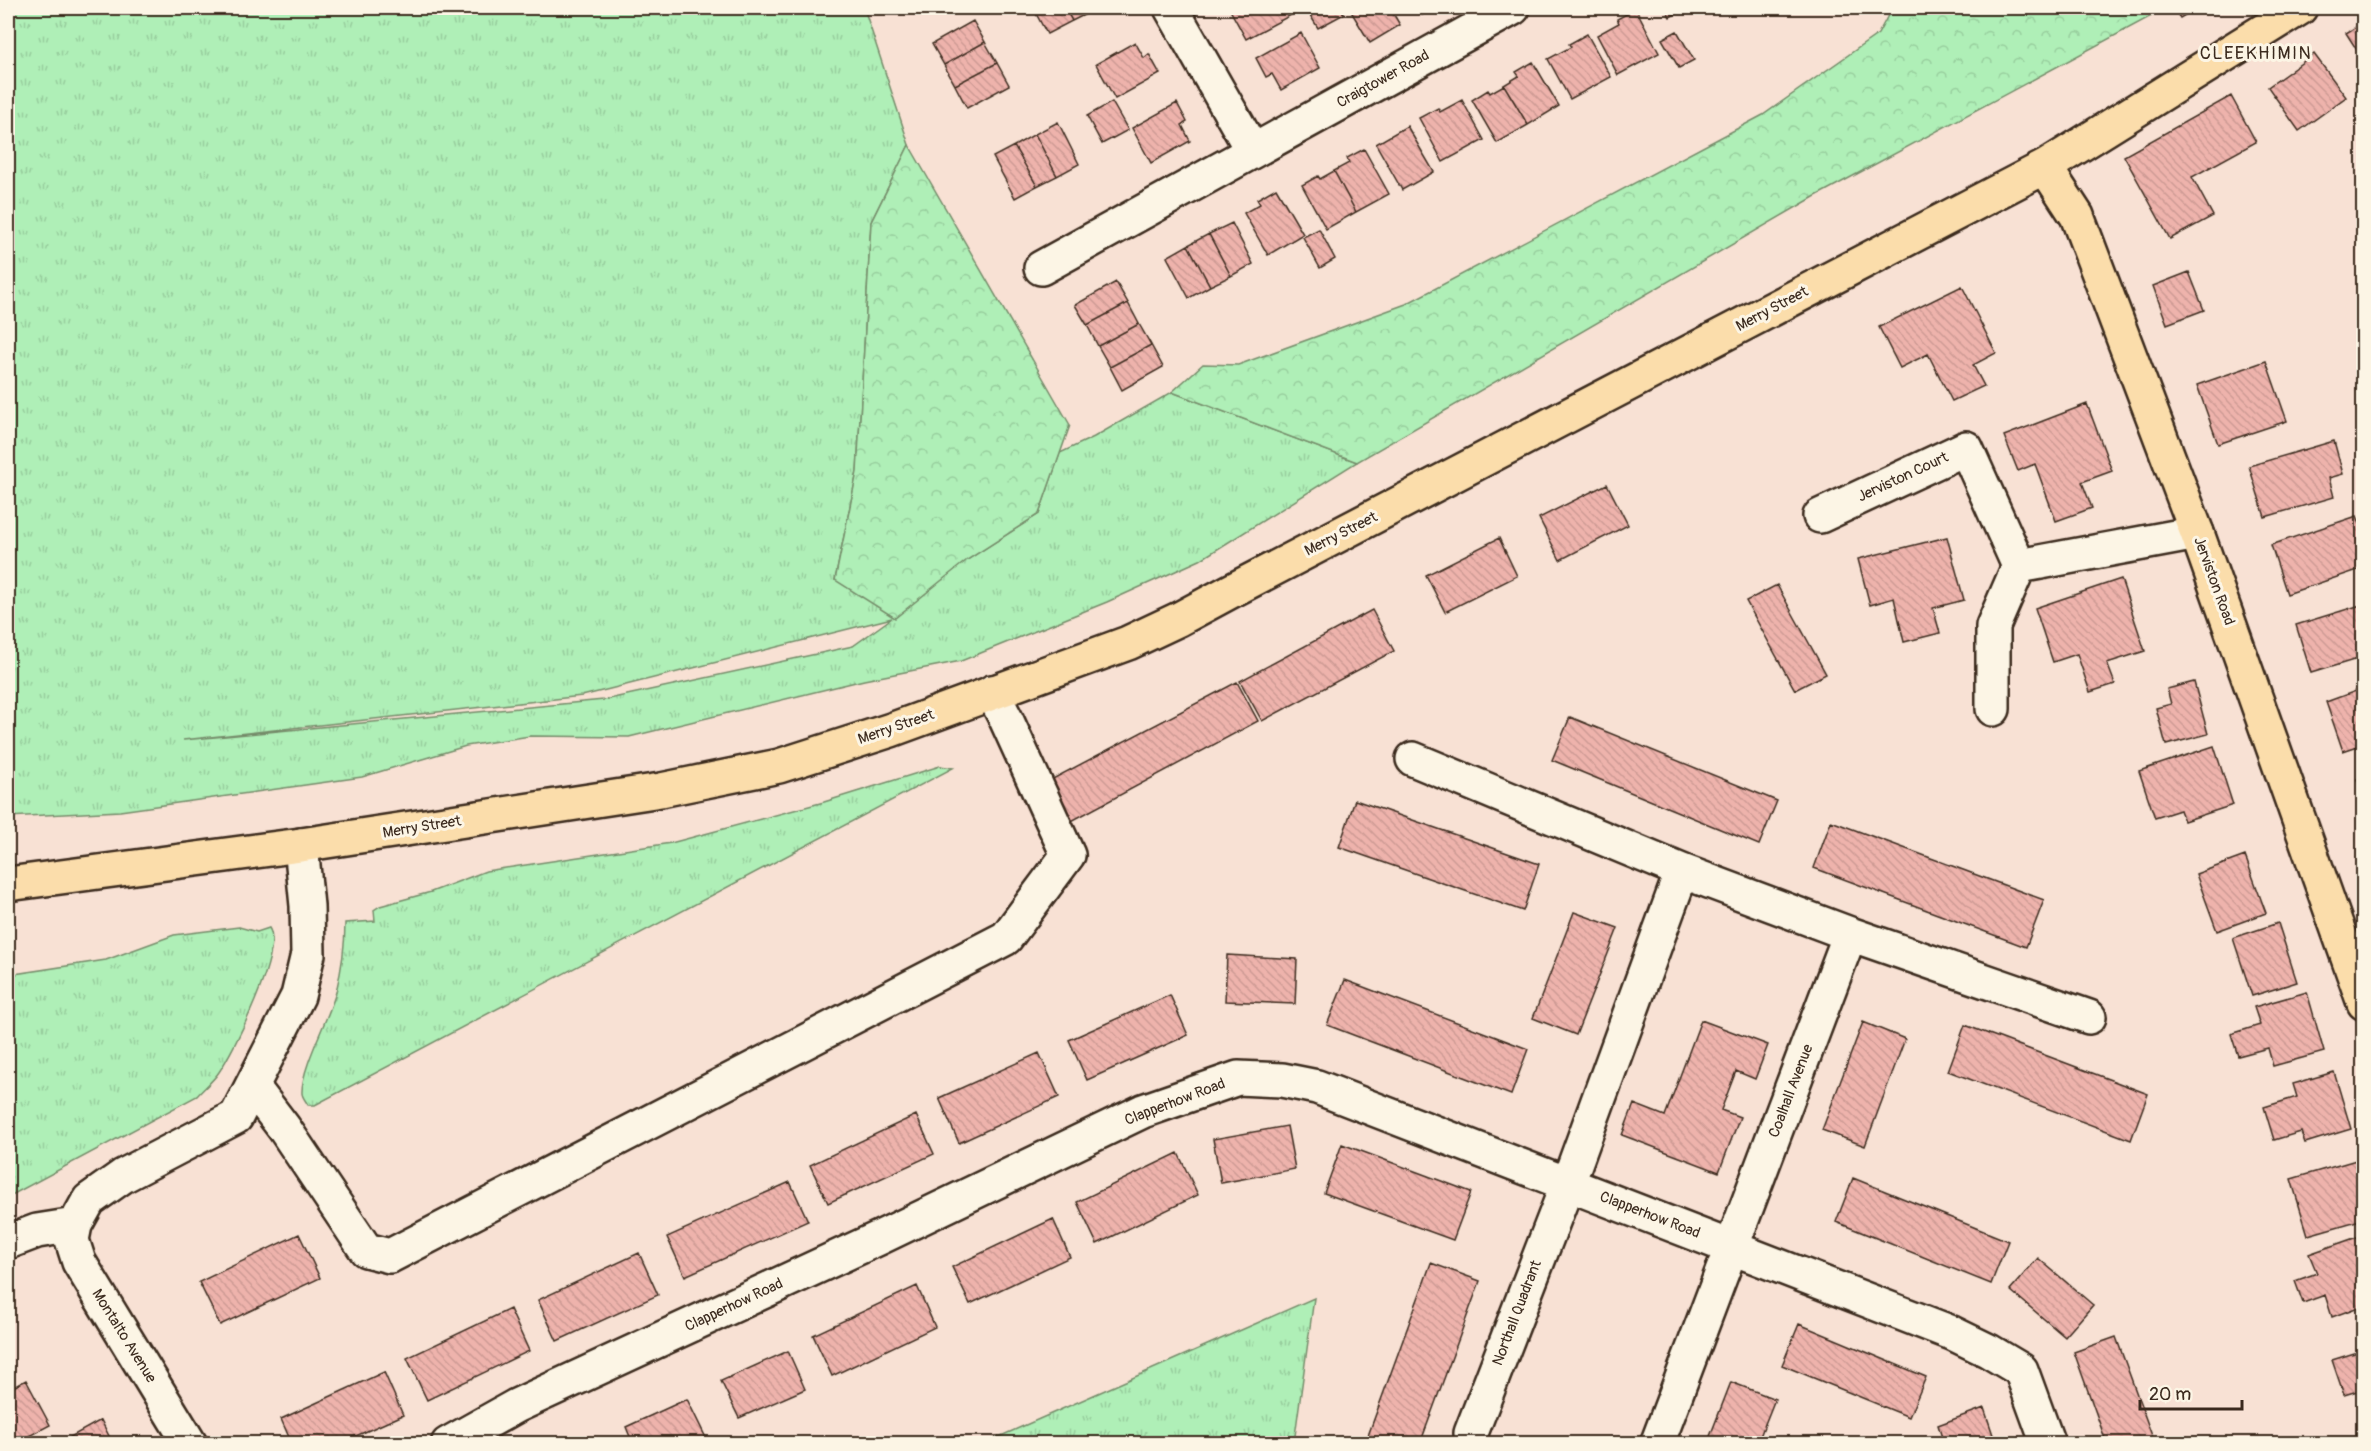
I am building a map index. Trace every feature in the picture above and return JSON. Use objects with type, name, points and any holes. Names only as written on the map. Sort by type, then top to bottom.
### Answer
[{"type":"main road","name":"Merry Street","points":[[8,884],[301,845],[661,790],[779,766],[891,730],[1128,643],[1179,620],[2046,167],[2300,8]]},
{"type":"main road","name":"Jerviston Road","points":[[2046,167],[2077,216],[2197,533],[2364,1003]]},
{"type":"street","points":[[1171,8],[1252,150]]},
{"type":"street","name":"Craigtower Road","points":[[1041,268],[1513,8]]},
{"type":"street","name":"Jerviston Court","points":[[1820,516],[1966,448],[2019,566]]},
{"type":"street","points":[[1993,709],[1993,626],[2019,566],[2197,533]]},
{"type":"street","points":[[252,1086],[284,1128],[366,1250],[390,1256],[1006,938],[1068,855],[992,692]]},
{"type":"street","points":[[1413,759],[1682,871],[1850,934],[2089,1017]]},
{"type":"street","points":[[8,1242],[37,1231],[75,1224],[89,1200],[123,1176],[236,1117],[298,996],[308,954],[307,906],[301,845]]},
{"type":"street","points":[[1568,1183],[1682,871]]},
{"type":"street","name":"Coalhall Avenue","points":[[1732,1247],[1850,934]]},
{"type":"street","name":"Clapperhow Road","points":[[448,1443],[516,1406],[889,1233],[1143,1111],[1238,1078],[1282,1080],[1317,1087],[1952,1333],[2021,1370],[2048,1443]]},
{"type":"street","name":"Northall Quadrant","points":[[1472,1443],[1471,1433],[1568,1183]]},
{"type":"street","name":"Montalto Avenue","points":[[75,1224],[72,1240],[79,1262],[190,1443]]},
{"type":"street","points":[[1657,1443],[1732,1247]]},
{"type":"green space","points":[[8,8],[864,8],[909,145],[871,222],[857,472],[835,580],[967,560],[1039,514],[1060,453],[1094,437],[1172,392],[1357,462],[1200,560],[1107,602],[961,661],[864,680],[629,737],[530,736],[466,746],[362,777],[120,811],[8,817]],"holes":[[[892,618],[853,646],[604,700],[183,740],[582,696]]]},
{"type":"green space","points":[[1892,8],[2154,8],[2157,13],[1814,197],[1357,462],[1172,392],[1203,364],[1238,365],[1406,304],[1763,115],[1878,34]]},
{"type":"green space","points":[[909,145],[1070,425],[1039,514],[967,560],[895,618],[835,580],[857,472],[871,222]]},
{"type":"green space","points":[[940,766],[953,768],[315,1105],[308,1105],[303,1098],[303,1083],[310,1057],[336,992],[343,958],[345,923],[375,921],[374,910],[380,906],[431,892],[486,871],[671,843],[824,802]]},
{"type":"green space","points":[[239,927],[257,932],[269,928],[272,940],[270,957],[245,1023],[214,1078],[197,1096],[8,1197],[8,975],[106,960],[174,935]]},
{"type":"green space","points":[[1314,1298],[1294,1443],[985,1443]]},
{"type":"building","points":[[1033,8],[1065,8],[1072,21],[1047,34]]},
{"type":"building","points":[[1065,8],[1098,8],[1072,21]]},
{"type":"building","points":[[1229,8],[1290,8],[1293,14],[1246,39]]},
{"type":"building","points":[[1324,8],[1340,8],[1344,14],[1318,28],[1310,15]]},
{"type":"building","points":[[1349,8],[1390,8],[1400,25],[1370,43]]},
{"type":"building","points":[[1418,8],[1435,8],[1422,15]]},
{"type":"building","points":[[1665,8],[1687,8],[1670,17]]},
{"type":"building","points":[[2173,8],[2197,8],[2180,18]]},
{"type":"building","points":[[1636,9],[1659,53],[1618,75],[1597,35],[1619,23],[1617,19]]},
{"type":"building","points":[[973,21],[985,42],[944,65],[932,44]]},
{"type":"building","points":[[2364,22],[2364,61],[2346,33]]},
{"type":"building","points":[[1677,31],[1694,60],[1679,68],[1662,39]]},
{"type":"building","points":[[1301,33],[1320,68],[1281,90],[1272,74],[1266,77],[1256,58]]},
{"type":"building","points":[[1587,34],[1611,77],[1570,99],[1548,59],[1571,47],[1569,44]]},
{"type":"building","points":[[985,42],[997,63],[955,85],[944,65]]},
{"type":"building","points":[[1135,42],[1144,58],[1149,54],[1160,74],[1115,99],[1096,64]]},
{"type":"building","points":[[2314,54],[2346,97],[2299,131],[2268,87]]},
{"type":"building","points":[[1533,62],[1559,106],[1528,125],[1504,85],[1519,76],[1516,72]]},
{"type":"building","points":[[997,63],[1009,85],[967,108],[955,85]]},
{"type":"building","points":[[1504,85],[1528,125],[1497,143],[1472,100],[1488,90],[1490,93]]},
{"type":"building","points":[[2231,96],[2256,142],[2192,177],[2213,216],[2170,239],[2124,156]]},
{"type":"building","points":[[1462,100],[1484,140],[1443,162],[1419,118],[1438,108],[1440,112]]},
{"type":"building","points":[[1112,102],[1128,130],[1102,144],[1087,116]]},
{"type":"building","points":[[1177,103],[1187,122],[1182,125],[1190,141],[1151,163],[1132,128]]},
{"type":"building","points":[[1058,122],[1079,164],[1057,176],[1035,134]]},
{"type":"building","points":[[1407,126],[1434,172],[1402,190],[1376,144]]},
{"type":"building","points":[[1035,134],[1057,176],[1037,186],[1014,146]]},
{"type":"building","points":[[1014,146],[1037,186],[1015,198],[993,157]]},
{"type":"building","points":[[1364,149],[1389,194],[1356,212],[1334,171],[1349,163],[1347,158]]},
{"type":"building","points":[[1334,171],[1356,212],[1326,229],[1302,185],[1318,176],[1320,179]]},
{"type":"building","points":[[1276,188],[1303,234],[1268,255],[1244,213],[1260,204],[1257,199]]},
{"type":"building","points":[[1232,223],[1253,264],[1231,276],[1209,234]]},
{"type":"building","points":[[1319,229],[1335,259],[1320,268],[1303,237]]},
{"type":"building","points":[[1209,234],[1231,276],[1210,286],[1188,245]]},
{"type":"building","points":[[1188,245],[1210,286],[1189,298],[1167,257]]},
{"type":"building","points":[[2189,272],[2204,310],[2167,324],[2153,286]]},
{"type":"building","points":[[1116,282],[1128,303],[1087,325],[1075,305]]},
{"type":"building","points":[[1962,286],[1996,353],[1973,365],[1984,386],[1952,401],[1928,354],[1900,368],[1879,327]]},
{"type":"building","points":[[1128,303],[1139,324],[1098,346],[1087,325]]},
{"type":"building","points":[[1139,324],[1151,345],[1110,367],[1098,346]]},
{"type":"building","points":[[1151,345],[1163,367],[1122,390],[1110,367]]},
{"type":"building","points":[[2266,361],[2287,421],[2218,444],[2197,385]]},
{"type":"building","points":[[2087,404],[2112,471],[2082,482],[2092,508],[2056,521],[2035,464],[2018,471],[2004,436]]},
{"type":"building","points":[[2334,441],[2343,474],[2329,478],[2334,497],[2265,517],[2249,466]]},
{"type":"building","points":[[1607,484],[1628,525],[1560,560],[1539,518]]},
{"type":"building","points":[[2357,516],[2364,534],[2364,568],[2287,594],[2271,545]]},
{"type":"building","points":[[1947,537],[1964,600],[1933,608],[1940,633],[1904,642],[1894,598],[1870,605],[1858,559]]},
{"type":"building","points":[[1499,538],[1517,576],[1445,612],[1426,575]]},
{"type":"building","points":[[2121,579],[2145,651],[2107,663],[2115,684],[2090,692],[2077,654],[2053,662],[2035,608]]},
{"type":"building","points":[[1777,585],[1826,674],[1795,690],[1746,601]]},
{"type":"building","points":[[2364,604],[2364,657],[2311,673],[2296,625]]},
{"type":"building","points":[[1372,610],[1394,651],[1262,721],[1240,681]]},
{"type":"building","points":[[1237,682],[1258,721],[1066,824],[1045,783]]},
{"type":"building","points":[[2194,682],[2208,734],[2166,745],[2156,708],[2171,704],[2167,689]]},
{"type":"building","points":[[2364,688],[2364,744],[2343,751],[2326,702]]},
{"type":"building","points":[[1570,717],[1777,801],[1759,845],[1552,760]]},
{"type":"building","points":[[2214,746],[2233,805],[2184,821],[2180,810],[2155,818],[2139,771]]},
{"type":"building","points":[[2364,777],[2364,801],[2357,779]]},
{"type":"building","points":[[1355,800],[1539,864],[1523,911],[1339,847]]},
{"type":"building","points":[[1831,821],[2044,900],[2026,947],[1814,868]]},
{"type":"building","points":[[2245,856],[2266,913],[2217,931],[2196,874]]},
{"type":"building","points":[[1574,912],[1618,928],[1576,1035],[1533,1018]]},
{"type":"building","points":[[2278,923],[2297,982],[2252,996],[2233,938]]},
{"type":"building","points":[[1227,955],[1297,959],[1295,1004],[1225,1001]]},
{"type":"building","points":[[1345,980],[1528,1049],[1511,1095],[1327,1025]]},
{"type":"building","points":[[2307,992],[2324,1052],[2273,1066],[2268,1048],[2238,1056],[2231,1034],[2260,1025],[2254,1007]]},
{"type":"building","points":[[1170,995],[1188,1035],[1087,1080],[1069,1040]]},
{"type":"building","points":[[1701,1020],[1768,1045],[1755,1079],[1736,1071],[1721,1110],[1740,1117],[1719,1172],[1622,1135],[1634,1104],[1665,1116]]},
{"type":"building","points":[[1863,1022],[1905,1039],[1865,1146],[1822,1130]]},
{"type":"building","points":[[1965,1025],[2148,1094],[2131,1140],[1948,1071]]},
{"type":"building","points":[[1039,1053],[1059,1097],[959,1143],[939,1098]]},
{"type":"building","points":[[2334,1072],[2351,1129],[2305,1143],[2301,1132],[2274,1140],[2264,1107],[2297,1097],[2293,1084]]},
{"type":"building","points":[[916,1115],[934,1154],[828,1203],[810,1165]]},
{"type":"building","points":[[1287,1126],[1295,1169],[1221,1183],[1213,1139]]},
{"type":"building","points":[[1342,1144],[1471,1192],[1453,1240],[1324,1193]]},
{"type":"building","points":[[1178,1153],[1198,1195],[1097,1244],[1077,1202]]},
{"type":"building","points":[[2363,1158],[2364,1219],[2308,1235],[2291,1179]]},
{"type":"building","points":[[1853,1178],[2008,1241],[1991,1284],[1836,1222]]},
{"type":"building","points":[[790,1182],[808,1221],[685,1276],[667,1237]]},
{"type":"building","points":[[1053,1219],[1070,1257],[970,1304],[952,1267]]},
{"type":"building","points":[[299,1234],[320,1278],[220,1325],[199,1282]]},
{"type":"building","points":[[2360,1236],[2364,1245],[2364,1305],[2332,1317],[2325,1295],[2303,1303],[2295,1281],[2317,1273],[2309,1254]]},
{"type":"building","points":[[639,1253],[658,1295],[557,1341],[538,1300]]},
{"type":"building","points":[[2038,1258],[2093,1305],[2065,1337],[2010,1290]]},
{"type":"building","points":[[1431,1263],[1480,1281],[1420,1444],[1365,1444]]},
{"type":"building","points":[[917,1286],[935,1327],[832,1376],[813,1335]]},
{"type":"building","points":[[510,1309],[529,1351],[427,1400],[407,1358]]},
{"type":"building","points":[[1799,1324],[1926,1377],[1909,1417],[1782,1365]]},
{"type":"building","points":[[2116,1337],[2155,1444],[2107,1444],[2074,1352]]},
{"type":"building","points":[[2364,1350],[2364,1389],[2344,1395],[2332,1360]]},
{"type":"building","points":[[788,1351],[805,1389],[739,1418],[721,1381]]},
{"type":"building","points":[[384,1372],[403,1415],[338,1444],[292,1444],[281,1419]]},
{"type":"building","points":[[26,1380],[50,1425],[14,1444],[8,1444],[8,1390]]},
{"type":"building","points":[[1731,1382],[1775,1399],[1757,1444],[1707,1444]]},
{"type":"building","points":[[687,1399],[706,1438],[695,1444],[633,1444],[626,1427]]},
{"type":"building","points":[[1984,1408],[1996,1444],[1944,1444],[1938,1425]]},
{"type":"building","points":[[101,1420],[113,1444],[64,1444],[63,1441]]},
{"type":"district","name":"CLEEKHIMIN","points":[[2256,53]]}]
